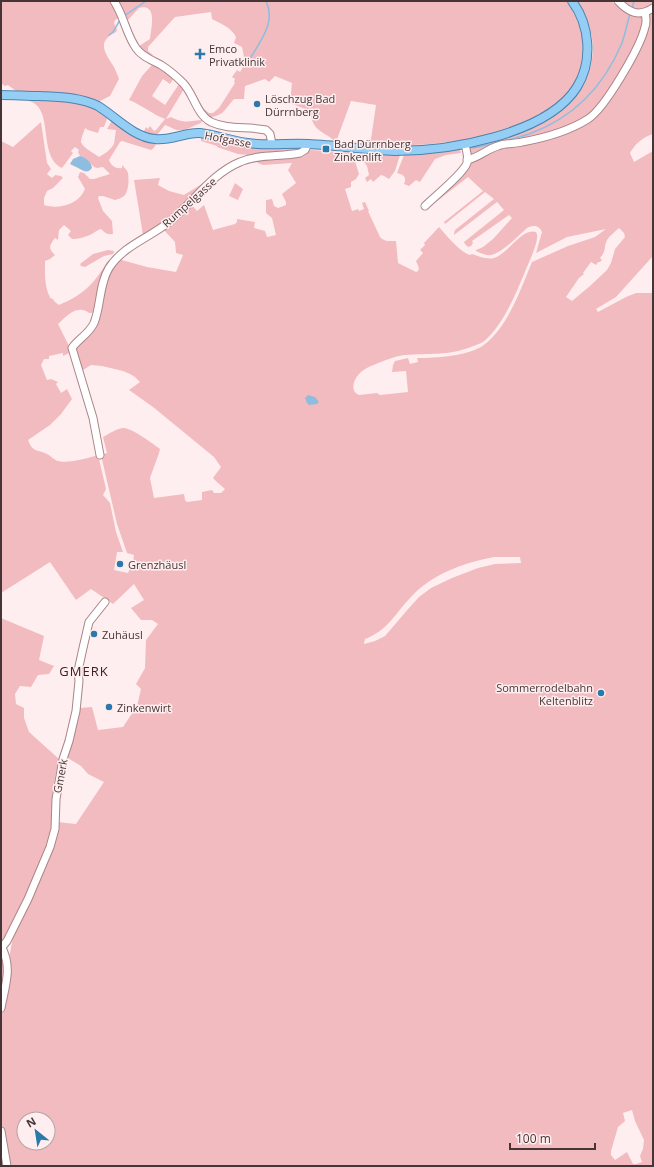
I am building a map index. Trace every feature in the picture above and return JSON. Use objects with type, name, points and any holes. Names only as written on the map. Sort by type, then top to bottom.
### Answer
[{"type":"main road","name":"Hofgasse","points":[[1,95],[63,98],[88,102],[97,106],[140,134],[156,139],[165,139],[198,133],[248,143],[308,144],[396,151],[438,148],[465,144],[504,134],[530,124],[558,109],[574,93],[584,72],[588,50],[584,26],[572,1]]},
{"type":"street","points":[[114,1],[137,50],[144,57],[166,69],[182,82],[206,119],[213,123],[231,127],[266,130],[271,137],[272,144]]},
{"type":"street","points":[[618,1],[631,11],[641,13],[653,8]]},
{"type":"street","points":[[467,160],[499,145],[527,141],[565,130],[593,115],[612,91],[632,58],[645,26],[645,12]]},
{"type":"street","name":"Rumpelgasse","points":[[100,455],[93,418],[72,348],[94,322],[99,307],[104,279],[109,268],[128,248],[168,223],[209,184],[238,162],[250,158],[300,153],[305,150],[308,144]]},
{"type":"street","points":[[425,206],[462,172],[467,160],[465,144]]},
{"type":"street","name":"Gmerk","points":[[2,946],[7,941],[28,899],[50,847],[55,829],[56,799],[63,759],[76,710],[79,681],[78,671],[83,648],[89,622],[105,602]]},
{"type":"street","points":[[1,1008],[8,965],[2,946]]},
{"type":"street","points":[[1,1131],[7,1166]]},
{"type":"shaded area","points":[[1,1],[110,1],[119,18],[115,20],[114,23],[117,30],[116,32],[110,35],[104,42],[104,46],[106,54],[119,79],[110,96],[98,102],[64,94],[16,91],[8,85],[5,86],[2,84]]},
{"type":"shaded area","points":[[118,1],[568,1],[573,7],[580,22],[584,53],[580,73],[575,84],[564,99],[544,113],[528,120],[490,134],[451,142],[370,146],[376,105],[351,101],[336,142],[316,127],[311,118],[310,111],[290,103],[292,83],[275,76],[269,82],[265,79],[245,86],[244,99],[234,99],[220,114],[213,117],[208,117],[193,93],[194,92],[204,109],[209,113],[213,113],[219,108],[235,83],[235,79],[232,77],[237,70],[240,72],[244,63],[242,47],[234,43],[236,37],[234,34],[226,26],[212,19],[211,12],[175,17],[148,47],[148,51],[153,55],[152,58],[139,46],[150,39],[152,18],[149,9],[145,7],[139,8],[128,20]]},
{"type":"shaded area","points":[[578,1],[611,1],[622,10],[630,14],[644,17],[641,32],[622,70],[597,108],[587,117],[564,128],[472,155],[470,153],[471,146],[530,127],[549,118],[561,110],[580,90],[591,65],[593,52],[590,28]]},
{"type":"shaded area","points":[[622,1],[653,1],[653,4],[644,9],[637,10],[629,7]]},
{"type":"shaded area","points":[[653,9],[653,134],[640,141],[630,153],[634,162],[653,151],[653,256],[616,297],[596,309],[598,312],[636,293],[653,293],[653,1166],[1,1166],[1,946],[8,964],[13,937],[57,822],[76,824],[104,782],[88,774],[81,766],[66,757],[80,708],[92,707],[98,730],[123,727],[137,706],[141,689],[136,684],[145,668],[146,640],[158,624],[152,620],[141,620],[131,608],[144,600],[134,584],[113,604],[91,589],[76,600],[50,562],[1,593],[1,141],[13,147],[41,122],[47,163],[51,169],[47,174],[52,178],[55,175],[63,178],[53,188],[47,191],[44,198],[44,205],[56,207],[73,202],[82,194],[85,189],[78,177],[80,172],[84,173],[90,179],[110,174],[103,167],[94,167],[86,159],[80,156],[78,152],[79,150],[75,147],[71,151],[73,153],[62,168],[54,162],[47,143],[42,113],[37,105],[28,99],[74,103],[87,106],[108,116],[104,127],[100,127],[98,133],[85,128],[81,139],[84,146],[99,157],[107,152],[114,144],[116,130],[107,129],[111,122],[114,122],[156,142],[155,147],[151,150],[122,141],[109,160],[112,165],[116,167],[122,168],[122,165],[128,172],[127,191],[123,197],[115,200],[103,196],[99,196],[98,198],[103,211],[112,221],[113,234],[106,233],[101,229],[87,236],[72,239],[68,235],[71,231],[64,225],[59,230],[58,240],[55,238],[50,247],[51,251],[55,255],[45,261],[46,285],[51,299],[52,298],[59,305],[75,297],[87,288],[97,277],[107,262],[112,260],[94,312],[90,313],[82,310],[74,311],[67,315],[58,324],[69,346],[69,353],[63,356],[63,353],[49,356],[49,359],[44,359],[41,365],[47,380],[51,379],[58,382],[56,384],[61,393],[67,389],[72,399],[61,414],[50,425],[28,440],[34,449],[62,462],[84,459],[98,455],[106,489],[103,495],[110,503],[116,532],[123,552],[117,552],[114,570],[128,573],[133,562],[134,555],[127,553],[117,524],[101,455],[107,453],[103,437],[116,430],[124,428],[137,434],[160,449],[150,478],[154,498],[184,494],[187,502],[202,500],[202,492],[212,490],[214,493],[221,493],[225,489],[213,478],[221,467],[214,457],[153,407],[129,390],[140,382],[135,377],[123,371],[91,365],[80,372],[74,350],[95,324],[108,276],[118,259],[147,267],[176,272],[183,255],[176,253],[175,242],[163,229],[191,204],[197,211],[204,205],[213,230],[235,224],[237,219],[255,222],[254,228],[265,231],[267,237],[276,235],[272,218],[266,213],[266,200],[272,199],[274,206],[278,208],[286,205],[282,194],[296,183],[288,170],[292,163],[263,165],[258,163],[256,160],[302,157],[311,150],[355,153],[355,161],[359,174],[356,179],[351,182],[351,187],[345,189],[352,211],[364,209],[362,203],[365,202],[380,237],[389,241],[396,241],[398,263],[416,272],[419,268],[416,261],[423,253],[420,250],[425,245],[424,243],[439,227],[462,251],[470,255],[472,254],[483,258],[494,258],[499,256],[526,233],[536,232],[537,240],[534,251],[513,300],[497,328],[483,342],[454,352],[405,355],[390,358],[364,370],[355,380],[354,385],[354,391],[359,395],[377,393],[380,395],[408,392],[406,371],[392,372],[395,361],[408,358],[410,364],[418,362],[417,358],[453,356],[479,348],[493,336],[508,317],[532,262],[568,246],[595,237],[606,229],[567,237],[536,253],[542,232],[538,227],[531,226],[500,251],[495,254],[487,255],[476,250],[483,247],[493,239],[512,218],[509,215],[472,241],[473,243],[471,246],[468,247],[464,242],[504,210],[497,202],[454,234],[455,230],[494,199],[485,192],[445,224],[444,222],[483,191],[468,177],[432,205],[432,203],[469,165],[489,151],[513,145],[592,118],[633,61],[648,13]],"holes":[[[619,228],[624,233],[625,237],[615,249],[611,263],[607,270],[572,301],[566,297],[579,278],[584,274],[583,273],[591,262],[596,265],[602,260],[600,258],[607,240]],[[494,557],[520,557],[521,563],[495,564],[478,568],[431,588],[419,597],[385,636],[364,644],[365,639],[373,636],[385,627],[410,598],[428,582],[460,566]],[[632,1110],[635,1121],[644,1140],[643,1149],[640,1156],[642,1162],[636,1164],[633,1164],[627,1152],[615,1160],[611,1155],[618,1127],[625,1121],[623,1113]]]},
{"type":"shaded area","points":[[152,65],[174,78],[170,84],[163,79],[152,96],[165,105],[179,84],[184,89],[166,119],[171,117],[183,121],[202,120],[201,123],[188,129],[180,130],[165,125],[157,135],[144,131],[146,127],[148,129],[150,126],[154,131],[156,130],[165,119],[129,100],[142,76]]},
{"type":"shaded area","points":[[201,137],[298,147],[300,149],[299,151],[249,155],[238,154],[201,141]]},
{"type":"shaded area","points":[[458,149],[461,153],[446,155],[435,159],[420,182],[416,180],[409,186],[404,184],[404,177],[397,173],[404,155],[435,153]]},
{"type":"shaded area","points":[[357,154],[400,155],[395,171],[389,179],[381,175],[373,182],[371,179],[367,182],[365,178],[369,175],[367,166],[364,162],[369,160],[357,159]]},
{"type":"shaded area","points":[[160,178],[158,185],[169,191],[184,195],[210,180],[170,219],[143,235],[134,180]]},
{"type":"shaded area","points":[[235,183],[243,189],[238,200],[229,196]]},
{"type":"shaded area","points":[[108,250],[114,251],[113,254],[104,256],[85,267],[81,266],[80,264],[93,254]]},
{"type":"shaded area","points":[[1,618],[44,636],[39,660],[54,666],[49,674],[38,675],[31,687],[20,686],[15,694],[16,704],[24,708],[24,718],[29,732],[59,759],[53,787],[51,821],[53,821],[50,836],[34,880],[7,936],[1,940]]},
{"type":"water","points":[[80,156],[91,163],[92,168],[89,171],[83,171],[70,164],[73,159]]},
{"type":"water","points":[[308,395],[315,397],[319,402],[317,404],[309,405],[305,398]]},
{"type":"waterway","points":[[124,16],[146,1]]},
{"type":"waterway","points":[[251,57],[263,37],[268,23],[269,9],[266,1]]},
{"type":"waterway","points":[[632,9],[634,1]]},
{"type":"waterway","points":[[473,148],[529,134],[560,119],[573,110],[596,86],[615,59],[622,43],[630,14]]},
{"type":"waterway","points":[[109,35],[113,32],[120,20]]},
{"type":"place","name":"Emco Privatklinik","points":[[200,54]]},
{"type":"place","name":"Löschzug Bad Dürrnberg","points":[[257,104]]},
{"type":"place","name":"Bad Dürrnberg Zinkenlift","points":[[326,149]]},
{"type":"place","name":"Grenzhäusl","points":[[120,564]]},
{"type":"place","name":"Zuhäusl","points":[[94,634]]},
{"type":"place","name":"Sommerrodelbahn Keltenblitz","points":[[601,693]]},
{"type":"place","name":"Zinkenwirt","points":[[109,707]]},
{"type":"district","name":"GMERK","points":[[84,671]]}]
